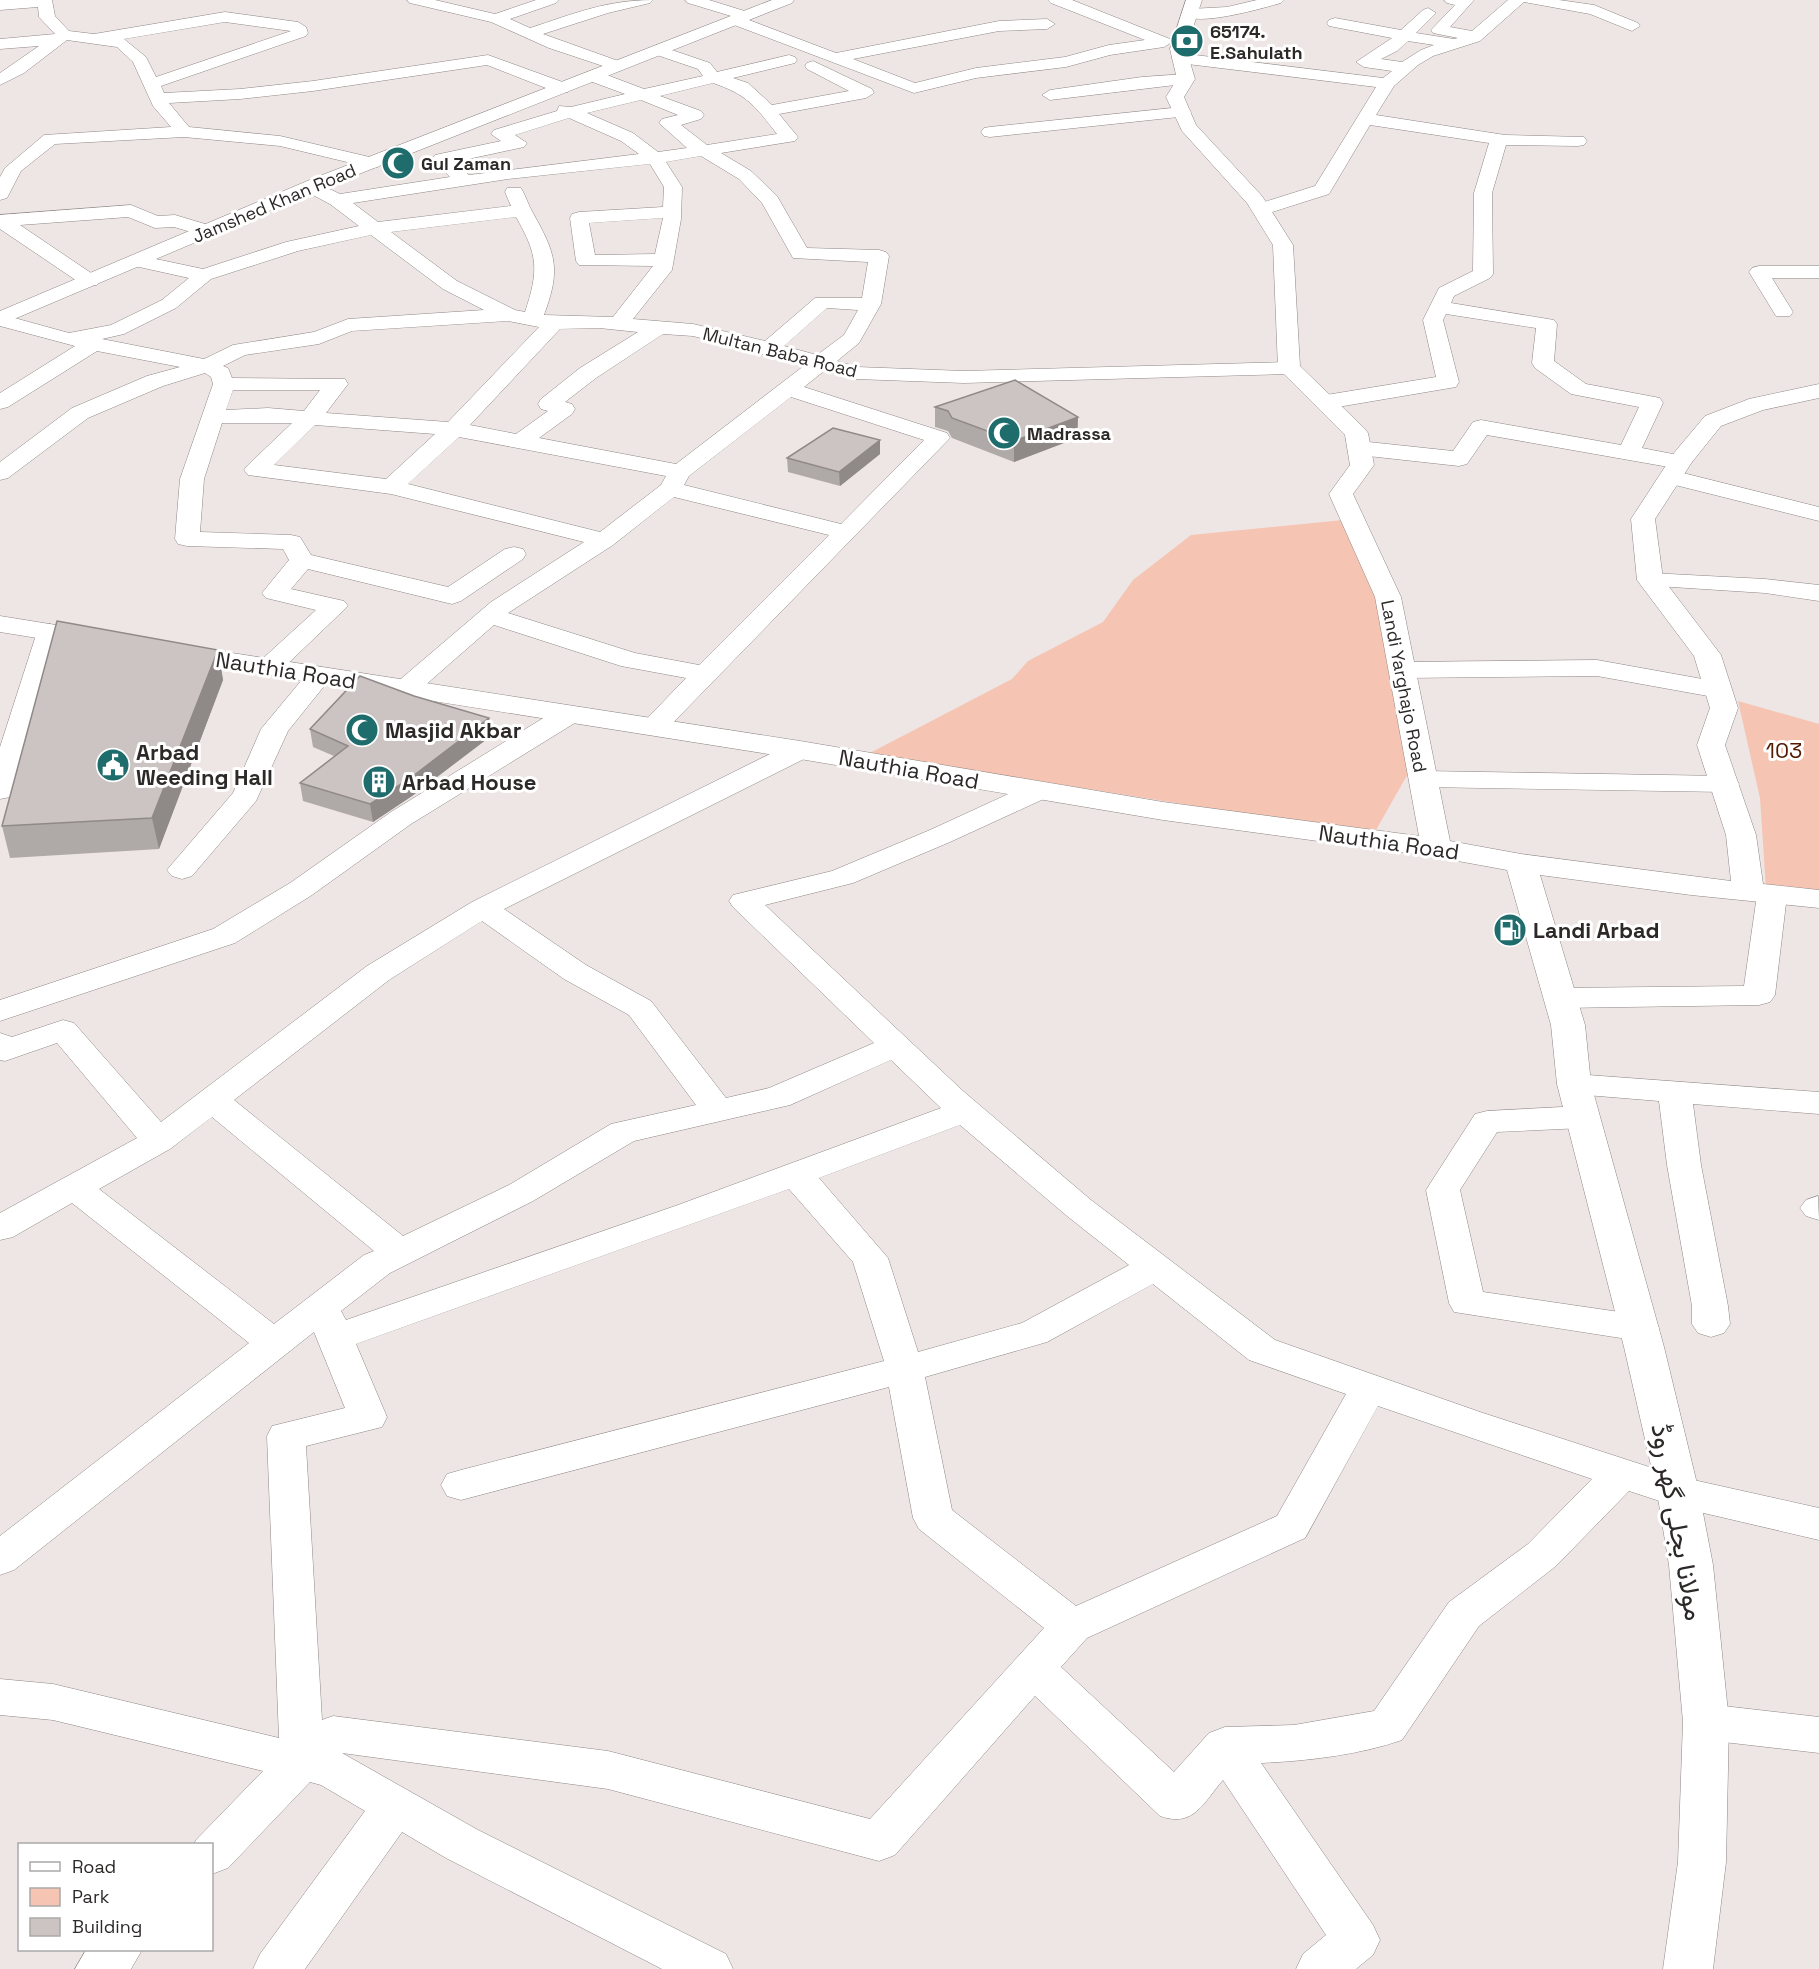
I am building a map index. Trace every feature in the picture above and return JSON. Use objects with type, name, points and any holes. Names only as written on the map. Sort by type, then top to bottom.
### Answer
[{"type":"street","points":[[415,0],[496,19],[555,45],[618,66]]},
{"type":"street","points":[[496,19],[551,0]]},
{"type":"street","points":[[530,33],[604,9],[645,0]]},
{"type":"street","points":[[693,0],[808,48],[914,88],[976,73],[1066,62],[1114,49]]},
{"type":"street","name":"Jamshed Khan Road","points":[[0,320],[311,186],[786,0]]},
{"type":"street","points":[[1056,0],[1094,13],[1177,57]]},
{"type":"street","points":[[1276,0],[1227,12],[1192,7],[1177,57],[1175,97],[1185,120],[1262,210],[1283,245],[1289,368],[1356,434],[1359,448],[1459,459],[1481,427],[1628,453],[1675,470],[1819,514]]},
{"type":"street","points":[[1452,0],[1467,1],[1439,30],[1476,36]]},
{"type":"street","points":[[1262,210],[1322,190],[1387,83],[1427,53],[1476,36],[1516,0]]},
{"type":"street","points":[[1530,0],[1594,10],[1632,26]]},
{"type":"street","points":[[0,5],[44,1],[47,17],[61,38]]},
{"type":"street","points":[[202,6],[216,19]]},
{"type":"street","points":[[1405,68],[1364,62],[1391,48],[1428,13]]},
{"type":"street","points":[[94,39],[225,17],[298,27],[300,33],[200,68],[155,91]]},
{"type":"street","points":[[1335,22],[1456,44]]},
{"type":"street","points":[[837,58],[999,26],[1049,24]]},
{"type":"street","points":[[705,32],[732,39]]},
{"type":"street","points":[[808,48],[899,32]]},
{"type":"street","points":[[945,37],[977,48]]},
{"type":"street","points":[[0,80],[18,70],[61,38]]},
{"type":"street","points":[[0,44],[61,38],[122,43],[140,60],[168,113],[184,132]]},
{"type":"street","points":[[1082,40],[1114,49],[1387,83]]},
{"type":"street","points":[[337,200],[508,174],[655,158],[789,137],[768,111],[742,87],[712,77],[704,66],[657,50]]},
{"type":"street","points":[[764,50],[815,67],[866,93],[768,111]]},
{"type":"street","points":[[998,56],[1026,68]]},
{"type":"street","points":[[1050,95],[1142,82],[1177,57]]},
{"type":"street","points":[[155,91],[273,90],[488,60],[562,88]]},
{"type":"street","points":[[465,181],[441,159],[518,143],[500,134],[570,112],[789,60]]},
{"type":"street","points":[[200,68],[244,79],[273,90]]},
{"type":"street","points":[[405,689],[490,616],[604,540],[788,389],[822,364],[852,339],[871,304],[879,256],[800,254],[770,200],[745,175],[704,150],[668,123],[695,115],[593,76]]},
{"type":"street","points":[[168,113],[258,109],[329,96],[313,86]]},
{"type":"street","points":[[536,98],[627,137],[655,158],[673,187],[672,212],[662,270],[618,324]]},
{"type":"street","points":[[1366,119],[1499,139],[1578,141]]},
{"type":"street","points":[[990,132],[1185,120]]},
{"type":"street","points":[[1019,146],[1130,131],[1185,120]]},
{"type":"street","points":[[0,194],[14,168],[50,140],[184,132],[280,141],[372,163]]},
{"type":"street","points":[[1326,402],[1448,382],[1433,320],[1446,292],[1483,274],[1483,193],[1499,139]]},
{"type":"street","points":[[391,487],[454,429],[543,321],[544,252],[520,211],[508,174]]},
{"type":"street","name":"Multan Baba Road","points":[[311,186],[337,200],[450,285],[508,315],[543,321],[693,330],[770,348],[856,373],[964,377],[1289,368]]},
{"type":"street","points":[[0,221],[131,211],[155,222],[175,221],[208,231]]},
{"type":"street","points":[[69,339],[117,330],[169,304],[204,275],[293,246],[375,228],[520,211]]},
{"type":"street","points":[[664,260],[586,261],[579,218],[672,212]]},
{"type":"street","points":[[0,221],[90,281]]},
{"type":"street","points":[[137,261],[204,275]]},
{"type":"street","points":[[1783,312],[1759,272],[1819,272]]},
{"type":"street","points":[[770,348],[822,302],[871,304]]},
{"type":"street","points":[[1439,307],[1547,324],[1543,363],[1579,389],[1652,403],[1628,453]]},
{"type":"street","points":[[0,473],[80,413],[155,381],[207,366],[240,349],[319,338],[348,325],[508,315]]},
{"type":"street","points":[[0,320],[69,339],[207,366],[220,373],[224,384],[192,479],[187,539],[291,542],[302,560],[452,596],[514,554]]},
{"type":"street","points":[[520,442],[564,409],[549,404],[588,373],[659,327]]},
{"type":"street","points":[[0,402],[93,344]]},
{"type":"street","points":[[224,384],[337,384],[310,418],[256,470],[391,487],[604,540]]},
{"type":"street","points":[[653,727],[939,438],[788,389]]},
{"type":"street","points":[[1560,998],[1759,995],[1760,893],[1711,745],[1724,708],[1707,655],[1650,580],[1643,519],[1675,470],[1713,422],[1757,404],[1819,391]]},
{"type":"street","points":[[212,417],[268,415],[454,429],[520,442],[675,481],[846,532]]},
{"type":"street","name":"Landi Yarghajo Road","points":[[1359,448],[1362,465],[1341,494],[1388,597],[1436,848]]},
{"type":"street","points":[[269,667],[335,606],[275,593],[302,560]]},
{"type":"street","points":[[1650,580],[1765,586],[1819,593]]},
{"type":"street","points":[[490,616],[630,660],[705,674]]},
{"type":"street","name":"Nauthia Road","points":[[0,624],[800,750],[1163,811],[1436,848],[1521,863],[1819,900]]},
{"type":"street","points":[[1,784],[50,632]]},
{"type":"street","points":[[1402,670],[1598,668],[1719,690]]},
{"type":"street","points":[[182,870],[246,795],[274,729],[320,675]]},
{"type":"street","points":[[0,1011],[224,936],[302,889],[401,818],[568,715]]},
{"type":"street","points":[[0,1228],[158,1141],[378,973],[483,908],[800,750]]},
{"type":"street","points":[[1423,779],[1725,784]]},
{"type":"street","points":[[1038,790],[940,836],[842,877],[744,901],[894,1047],[964,1111],[1079,1208],[1262,1350],[1678,1492],[1819,1524]]},
{"type":"street","name":"مولانا بجلی گھر روڈ","points":[[1521,863],[1568,1025],[1578,1100],[1640,1328],[1678,1492],[1691,1565],[1706,1722],[1702,1862],[1688,1969]]},
{"type":"street","points":[[483,908],[575,972],[640,1008],[718,1111]]},
{"type":"street","points":[[0,1044],[5,1051],[63,1029],[158,1141]]},
{"type":"street","points":[[328,1322],[377,1264],[521,1193],[623,1132],[778,1097],[894,1047]]},
{"type":"street","points":[[1675,1092],[1684,1165],[1710,1306],[1711,1324]]},
{"type":"street","points":[[1640,1328],[1467,1303],[1443,1190],[1487,1122],[1578,1100],[1675,1092],[1819,1103]]},
{"type":"street","points":[[213,1100],[400,1253]]},
{"type":"street","points":[[0,1559],[274,1343],[328,1322],[796,1174],[964,1111]]},
{"type":"street","points":[[796,1174],[870,1258],[905,1369],[933,1518],[1072,1626]]},
{"type":"street","points":[[75,1188],[274,1343]]},
{"type":"street","points":[[461,1485],[1034,1333],[1155,1267]]},
{"type":"street","points":[[302,1761],[286,1436],[368,1417],[328,1322]]},
{"type":"street","points":[[213,1853],[302,1761],[333,1734],[608,1770],[879,1841],[1072,1626],[1291,1527],[1369,1388]]},
{"type":"street","points":[[1034,1668],[1176,1802],[1225,1746],[1294,1743],[1387,1727],[1464,1614],[1542,1555],[1622,1473]]},
{"type":"street","points":[[0,1697],[53,1702],[332,1768],[462,1844],[709,1969]]},
{"type":"street","points":[[1706,1722],[1817,1743]]},
{"type":"street","points":[[1225,1746],[1356,1940],[1320,1969]]},
{"type":"street","points":[[277,1969],[396,1805]]},
{"type":"street","points":[[99,1969],[117,1951]]},
{"type":"green space","points":[[1343,520],[1382,606],[1410,770],[1376,830],[1233,812],[868,754],[1012,679],[1028,661],[1103,622],[1133,580],[1191,535]]},
{"type":"green space","name":"103","points":[[1738,701],[1819,724],[1819,894],[1766,889],[1760,798]]},
{"type":"building","points":[[1015,380],[1078,417],[1014,441],[952,418],[948,411],[935,407]]},
{"type":"building","points":[[833,428],[880,440],[839,472],[787,458]]},
{"type":"building","name":"Arbad Weeding Hall","points":[[57,621],[218,650],[152,818],[2,826]]},
{"type":"building","points":[[360,676],[414,696],[489,718],[409,779],[370,804],[300,783],[348,746],[310,729]]},
{"type":"place","name":"65174. E.Sahulath","points":[[1187,41]]},
{"type":"place","name":"Gul Zaman","points":[[398,163]]},
{"type":"place","name":"Madrassa","points":[[1004,433]]},
{"type":"place","name":"Masjid Akbar","points":[[362,730]]},
{"type":"place","name":"Arbad Weeding Hall","points":[[113,765]]},
{"type":"place","name":"Arbad House","points":[[379,782]]},
{"type":"place","name":"Landi Arbad","points":[[1510,930]]}]
